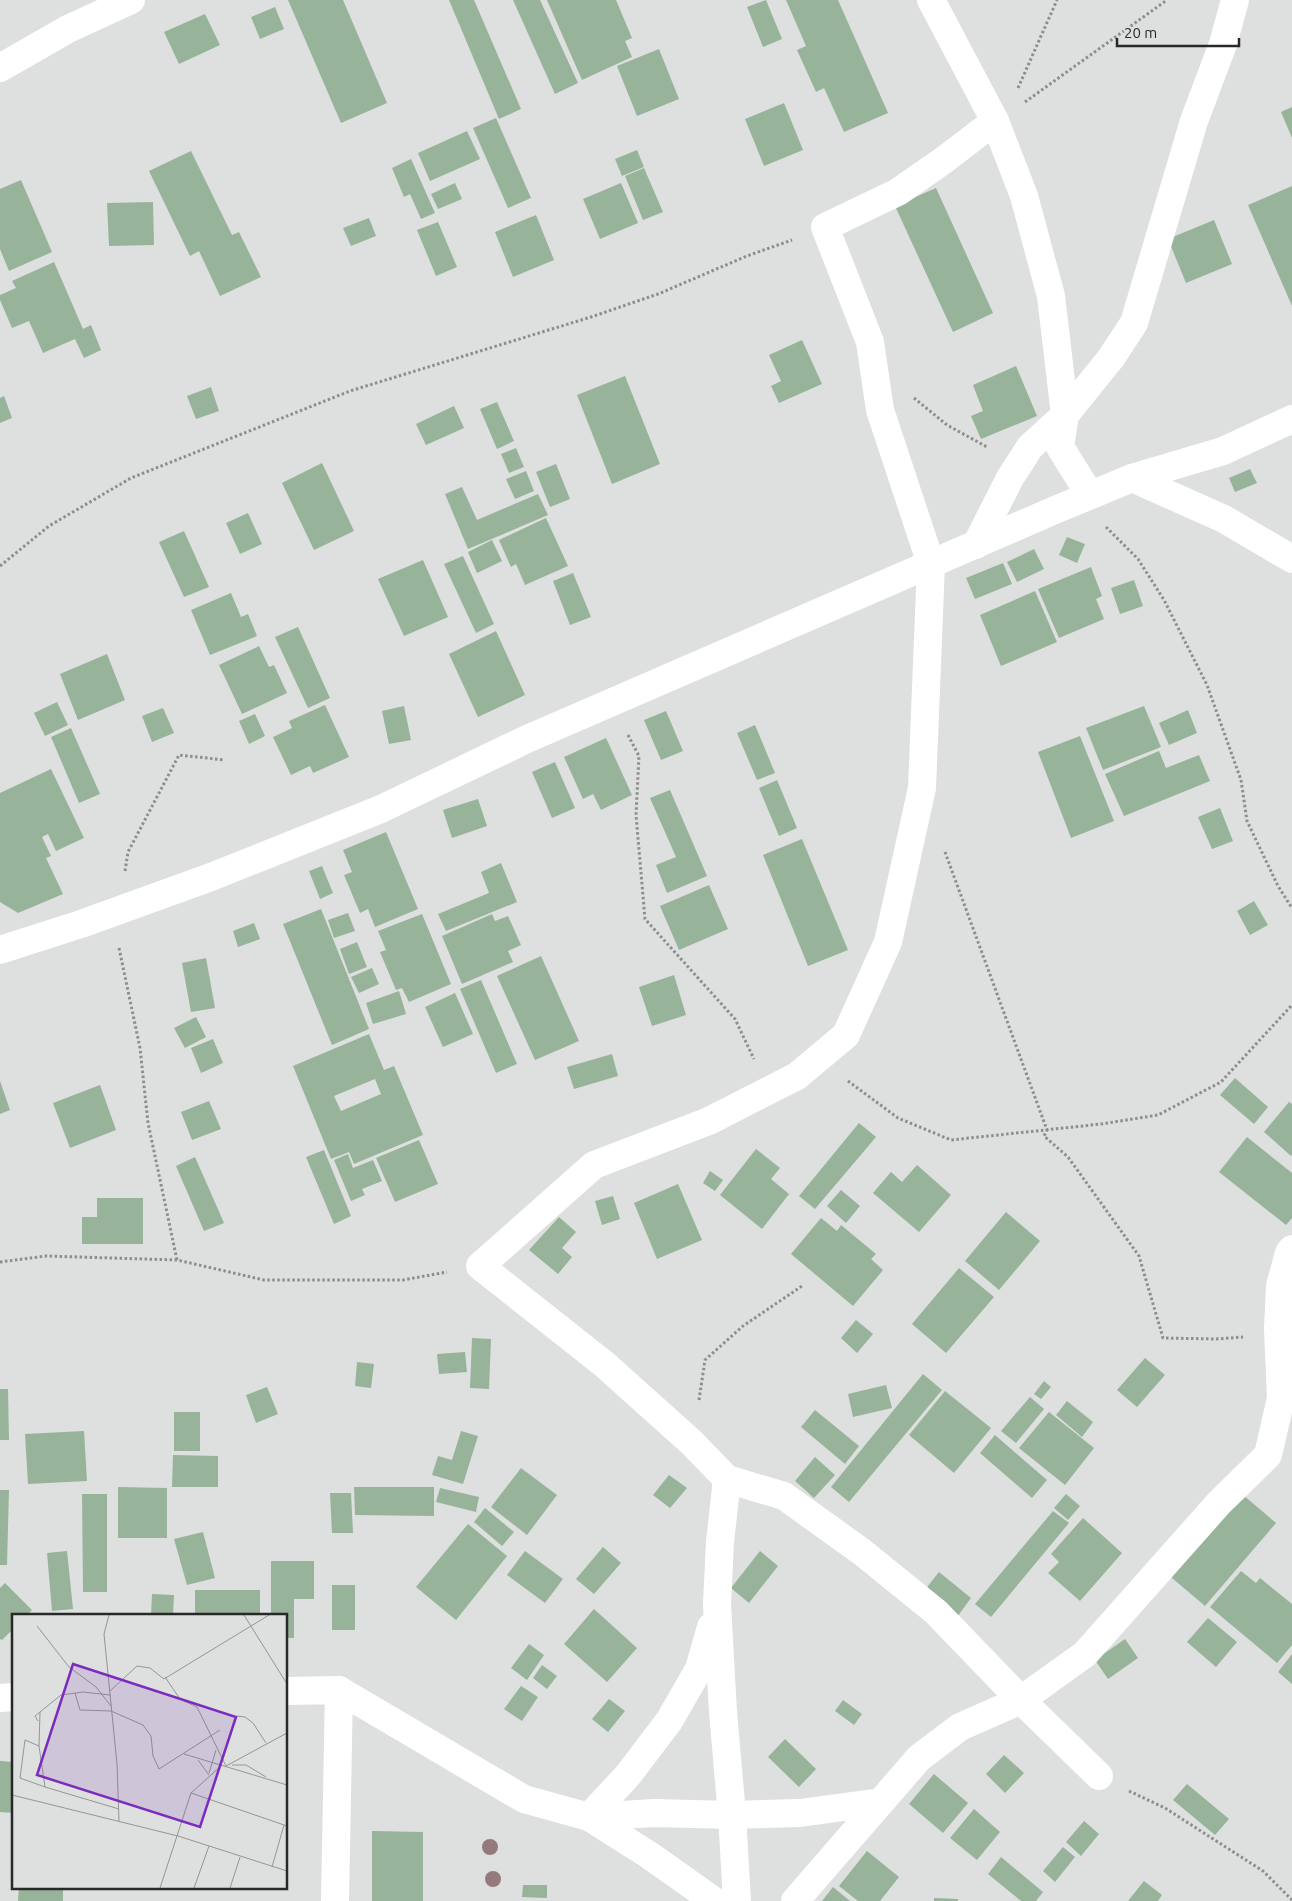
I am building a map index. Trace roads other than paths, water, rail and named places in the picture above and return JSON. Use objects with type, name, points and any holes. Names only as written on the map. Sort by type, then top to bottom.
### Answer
[{"type":"street","points":[[0,68],[68,29],[131,0]]},
{"type":"street","points":[[931,0],[995,122],[1024,196],[1051,296],[1066,414],[1060,447],[1090,495]]},
{"type":"street","points":[[976,545],[1010,478],[1030,447],[1066,414],[1110,358],[1134,323],[1194,121],[1236,0]]},
{"type":"street","points":[[995,122],[898,192],[825,227],[870,342],[880,410],[931,564],[922,788],[888,942],[846,1035],[797,1076],[709,1121],[594,1165],[480,1266],[604,1364],[691,1442],[727,1479],[784,1496],[862,1552],[936,1612],[1021,1700],[1099,1776]]},
{"type":"street","points":[[0,950],[211,877],[381,809],[527,739],[1090,495],[1132,478],[1223,451],[1292,419]]},
{"type":"street","points":[[1132,478],[1224,519],[1292,559]]},
{"type":"street","points":[[795,1901],[919,1758],[960,1727],[1021,1700],[1085,1654],[1219,1502],[1268,1455],[1281,1398],[1278,1329],[1280,1286],[1289,1253],[1292,1249]]},
{"type":"street","points":[[727,1479],[720,1542],[717,1604],[737,1901]]},
{"type":"street","points":[[589,1817],[628,1775],[669,1721],[699,1669],[717,1604]]},
{"type":"street","points":[[335,1901],[339,1690]]},
{"type":"street","points":[[288,1691],[339,1690],[524,1799],[589,1817],[649,1855],[714,1901]]},
{"type":"street","points":[[589,1817],[654,1813],[732,1815],[800,1813],[881,1802]]}]
